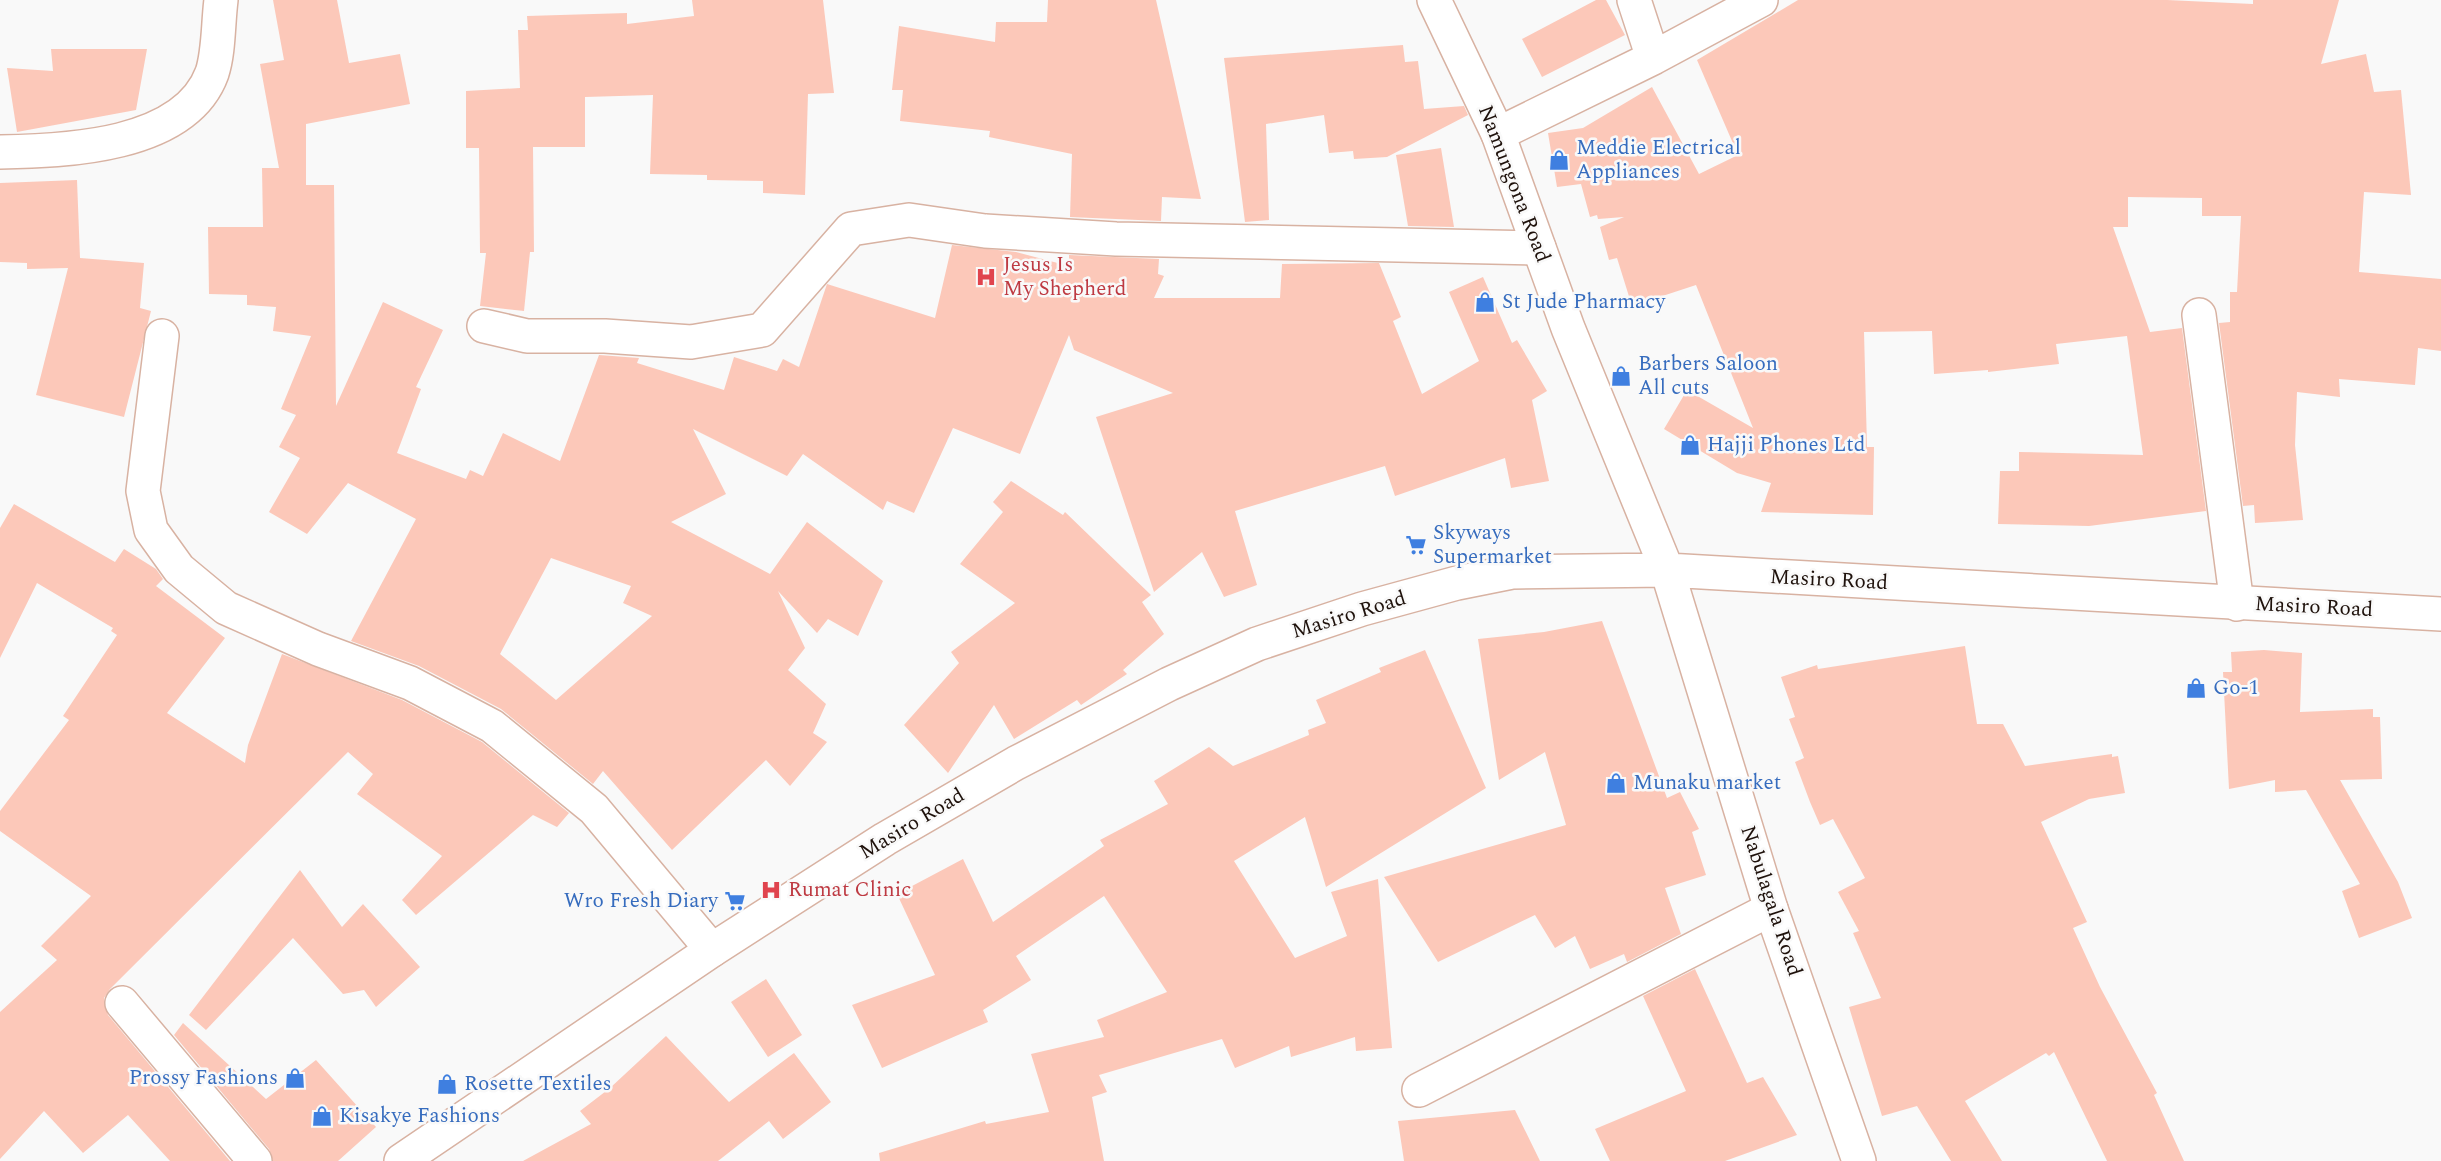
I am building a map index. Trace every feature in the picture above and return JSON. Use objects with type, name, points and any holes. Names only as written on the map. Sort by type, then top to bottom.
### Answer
[{"type":"street","points":[[0,152],[59,151],[103,144],[146,132],[172,118],[189,106],[205,87],[213,71],[221,0]]},
{"type":"street","name":"Namungona Road","points":[[1434,0],[1498,134],[1568,328],[1667,570]]},
{"type":"street","points":[[1634,0],[1653,58]]},
{"type":"street","points":[[1498,134],[1653,58],[1761,0]]},
{"type":"street","points":[[484,326],[527,336],[605,336],[691,342],[762,330],[851,229],[909,220],[986,231],[1116,239],[1539,248]]},
{"type":"street","points":[[2199,315],[2237,604]]},
{"type":"street","points":[[162,336],[143,491],[151,530],[179,569],[226,608],[318,649],[410,683],[492,726],[594,809],[712,950]]},
{"type":"street","name":"Masiro Road","points":[[400,1161],[712,950],[885,839],[1016,763],[1169,684],[1257,644],[1383,603],[1457,583],[1512,572],[1667,570],[2441,614]]},
{"type":"street","name":"Nabulagala Road","points":[[1667,570],[1772,909],[1859,1161]]},
{"type":"street","points":[[1419,1090],[1772,909]]},
{"type":"street","points":[[122,1003],[255,1161]]},
{"type":"building","points":[[273,0],[337,0],[349,63],[400,54],[410,104],[306,124],[306,185],[334,185],[336,406],[383,302],[443,330],[416,387],[421,389],[397,453],[466,479],[470,470],[483,476],[503,433],[560,461],[599,355],[639,358],[637,363],[724,390],[734,357],[777,371],[783,359],[799,367],[827,284],[935,318],[952,245],[1016,252],[1069,266],[1069,255],[1159,259],[1158,274],[1164,276],[1154,298],[1280,298],[1282,264],[1379,263],[1401,317],[1393,321],[1422,394],[1479,361],[1449,292],[1483,277],[1512,343],[1517,340],[1547,391],[1532,400],[1549,481],[1511,488],[1505,458],[1395,496],[1385,466],[1235,511],[1257,585],[1224,597],[1202,552],[1154,592],[1096,417],[1173,393],[1074,350],[1069,335],[1020,454],[953,428],[914,513],[887,501],[883,510],[803,454],[787,476],[693,429],[726,494],[671,522],[770,574],[807,522],[883,581],[858,636],[828,619],[817,633],[778,591],[805,648],[788,670],[826,704],[813,733],[827,742],[790,786],[766,760],[672,850],[603,771],[593,784],[501,709],[419,666],[351,641],[416,519],[348,483],[307,534],[269,512],[300,458],[279,447],[296,415],[281,409],[311,336],[273,331],[276,307],[247,305],[247,295],[209,294],[208,227],[263,227],[262,168],[279,168],[260,64],[284,60]],"holes":[[[551,558],[631,586],[623,603],[652,616],[556,700],[500,654]]]},
{"type":"building","points":[[692,0],[823,0],[834,93],[808,94],[805,195],[763,193],[763,181],[707,180],[707,175],[650,174],[653,95],[585,97],[585,147],[533,147],[534,252],[530,252],[524,311],[480,306],[486,253],[480,253],[479,148],[466,148],[466,91],[520,88],[518,30],[528,30],[527,16],[627,13],[627,24],[694,16]]},
{"type":"building","points":[[1048,0],[1156,0],[1201,199],[1162,197],[1161,221],[1070,217],[1072,154],[989,137],[990,131],[900,121],[903,90],[892,90],[899,26],[995,42],[996,22],[1047,22]]},
{"type":"building","points":[[1596,0],[1606,0],[1625,35],[1542,77],[1522,39]]},
{"type":"building","points":[[1798,0],[2167,0],[2253,4],[2253,0],[2339,0],[2321,64],[2366,54],[2374,92],[2401,90],[2411,195],[2364,192],[2359,272],[2441,279],[2441,351],[2418,348],[2415,385],[2339,379],[2340,397],[2297,392],[2295,445],[2303,520],[2255,523],[2254,505],[2243,506],[2219,323],[2230,322],[2230,292],[2237,292],[2241,216],[2202,216],[2202,198],[2128,197],[2128,227],[2113,227],[2150,332],[2182,328],[2206,511],[2089,526],[1998,524],[2000,471],[2019,471],[2019,452],[2143,455],[2127,336],[2056,344],[2059,364],[1988,372],[1988,370],[1934,374],[1932,331],[1864,332],[1867,447],[1874,447],[1873,515],[1761,512],[1771,483],[1737,473],[1664,429],[1687,390],[1753,428],[1696,285],[1632,306],[1617,258],[1609,260],[1600,227],[1624,217],[1598,219],[1597,215],[1590,217],[1581,184],[1557,187],[1548,133],[1583,128],[1652,87],[1699,174],[1738,155],[1697,60]]},
{"type":"building","points":[[1403,45],[1405,62],[1418,61],[1424,109],[1464,106],[1468,115],[1387,157],[1354,159],[1353,151],[1329,153],[1324,115],[1266,124],[1269,220],[1245,222],[1224,58]]},
{"type":"building","points":[[51,49],[147,49],[136,110],[17,132],[7,68],[53,71]]},
{"type":"building","points":[[1441,148],[1454,227],[1408,226],[1396,155]]},
{"type":"building","points":[[77,180],[80,258],[144,263],[140,308],[151,311],[124,417],[36,395],[68,268],[27,269],[27,263],[0,262],[0,183]]},
{"type":"building","points":[[1011,481],[1063,515],[1065,512],[1151,595],[1142,602],[1164,634],[1123,670],[1127,674],[1081,705],[1077,700],[1014,739],[994,705],[948,773],[904,725],[959,663],[951,652],[1015,603],[960,564],[1003,512],[993,502]]},
{"type":"building","points":[[14,504],[115,562],[124,549],[156,569],[163,579],[156,586],[225,638],[167,713],[245,763],[248,745],[282,654],[402,700],[482,742],[569,813],[557,827],[533,815],[416,915],[402,900],[442,856],[357,794],[373,774],[348,752],[110,989],[104,998],[108,1015],[230,1161],[170,1161],[128,1115],[83,1153],[44,1111],[0,1159],[0,1012],[57,960],[41,946],[91,896],[0,831],[0,811],[69,720],[63,716],[117,635],[111,631],[113,628],[37,583],[0,658],[0,528]]},
{"type":"building","points":[[1602,621],[1667,798],[1680,792],[1699,829],[1692,832],[1706,875],[1665,888],[1681,934],[1627,962],[1624,954],[1590,969],[1575,936],[1555,948],[1535,915],[1438,962],[1384,877],[1566,825],[1545,752],[1499,780],[1478,639],[1544,632]]},
{"type":"building","points":[[1965,646],[1977,724],[2003,724],[2025,766],[2112,754],[2112,757],[2118,756],[2125,793],[2089,799],[2041,822],[2087,922],[2073,928],[2100,987],[2157,1093],[2154,1095],[2184,1161],[2107,1161],[2054,1052],[2049,1056],[2046,1053],[1965,1101],[2002,1161],[1951,1161],[1917,1106],[1882,1116],[1849,1007],[1881,998],[1853,933],[1859,931],[1838,892],[1865,878],[1833,819],[1820,825],[1810,802],[1795,762],[1804,758],[1789,719],[1795,717],[1781,677],[1817,665],[1818,669]]},
{"type":"building","points":[[1425,650],[1486,788],[1326,887],[1305,817],[1234,861],[1295,958],[1347,936],[1331,892],[1378,879],[1392,1048],[1356,1051],[1355,1037],[1291,1057],[1289,1046],[1235,1068],[1222,1039],[1099,1075],[1107,1092],[1092,1097],[1104,1161],[880,1161],[879,1153],[985,1121],[986,1124],[1049,1112],[1031,1054],[1104,1037],[1097,1020],[1167,992],[1104,896],[1016,956],[1031,980],[983,1010],[988,1022],[882,1068],[852,1005],[935,975],[897,894],[963,859],[993,922],[1104,846],[1100,840],[1168,804],[1154,781],[1209,747],[1233,766],[1309,735],[1308,730],[1326,723],[1316,700],[1381,672],[1379,668]]},
{"type":"building","points":[[2264,650],[2302,653],[2300,712],[2373,709],[2373,717],[2380,717],[2382,779],[2340,780],[2398,882],[2412,918],[2359,938],[2342,891],[2360,884],[2306,790],[2275,792],[2275,780],[2229,789],[2223,672],[2232,672],[2231,652]]},
{"type":"building","points":[[300,870],[342,927],[363,904],[420,967],[376,1007],[364,990],[343,994],[293,938],[206,1030],[189,1015]]},
{"type":"building","points":[[1695,969],[1747,1083],[1763,1077],[1797,1135],[1725,1161],[1610,1161],[1595,1129],[1686,1091],[1643,996]]},
{"type":"building","points":[[766,979],[802,1035],[768,1057],[731,1002]]},
{"type":"building","points":[[183,1023],[266,1099],[316,1060],[376,1127],[338,1161],[273,1161],[269,1149],[174,1035]]},
{"type":"building","points":[[666,1036],[729,1102],[794,1053],[831,1102],[783,1139],[769,1121],[718,1161],[523,1161],[591,1124],[580,1111],[610,1088]]},
{"type":"building","points":[[1515,1110],[1540,1161],[1404,1161],[1398,1121]]},
{"type":"place","name":"Meddie Electrical Appliances","points":[[1559,160]]},
{"type":"place","name":"Jesus Is My Shepherd","points":[[986,277]]},
{"type":"place","name":"St Jude Pharmacy","points":[[1485,302]]},
{"type":"place","name":"Barbers Saloon All cuts","points":[[1621,376]]},
{"type":"place","name":"Hajji Phones Ltd","points":[[1690,445]]},
{"type":"place","name":"Skyways Supermarket","points":[[1416,545]]},
{"type":"place","name":"Go-1","points":[[2196,688]]},
{"type":"place","name":"Munaku market","points":[[1616,783]]},
{"type":"place","name":"Rumat Clinic","points":[[771,890]]},
{"type":"place","name":"Wro Fresh Diary","points":[[735,901]]},
{"type":"place","name":"Prossy Fashions","points":[[295,1078]]},
{"type":"place","name":"Rosette Textiles","points":[[447,1084]]},
{"type":"place","name":"Kisakye Fashions","points":[[322,1116]]}]
